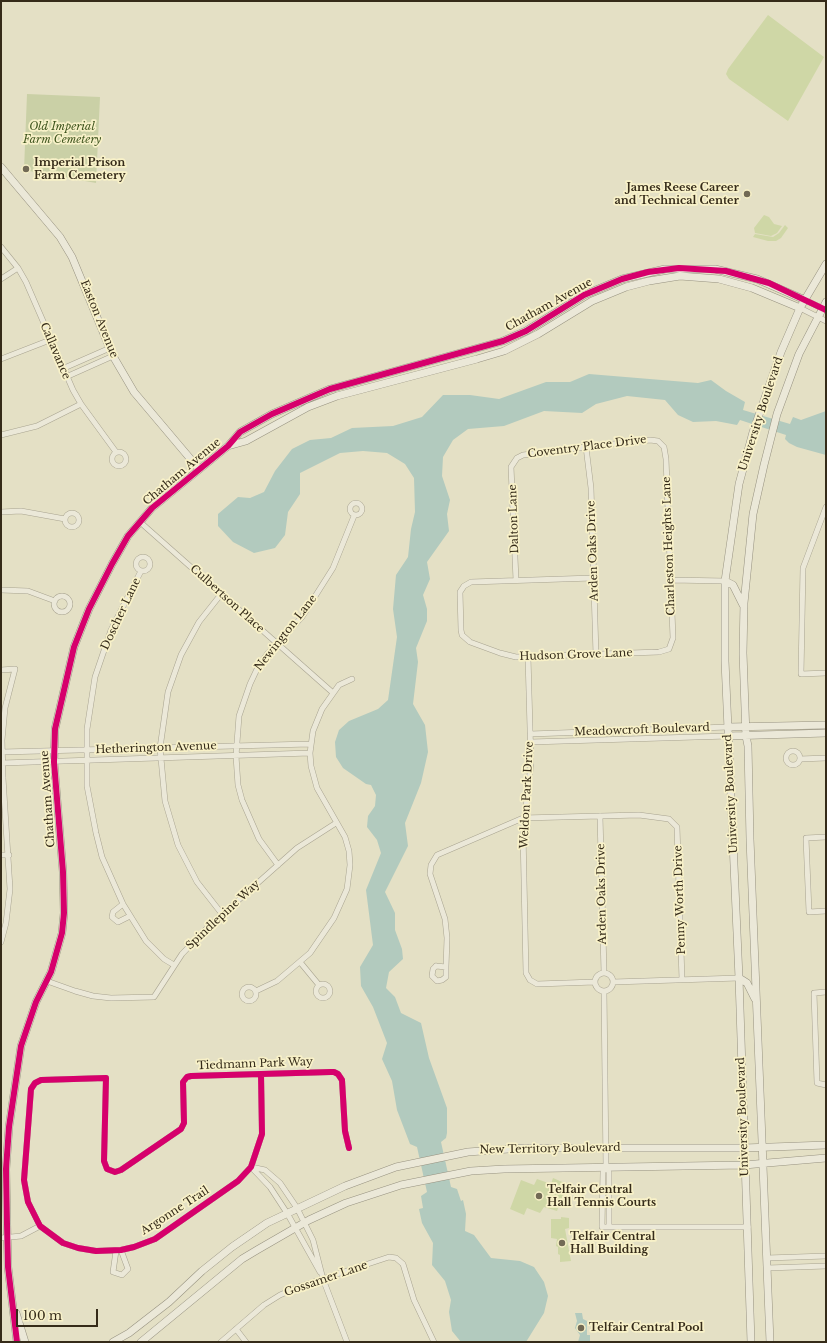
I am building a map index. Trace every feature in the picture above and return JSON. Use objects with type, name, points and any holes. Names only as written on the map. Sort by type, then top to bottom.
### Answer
[{"type":"main road","name":"Easton Avenue","points":[[1,167],[60,238],[72,257],[113,356],[134,392],[199,469]]},
{"type":"main road","name":"University Boulevard","points":[[751,1342],[739,978],[728,736],[725,581],[739,484],[753,432],[781,352],[800,308],[826,264]]},
{"type":"main road","name":"Chatham Avenue","points":[[17,1342],[4,1237],[7,1162],[14,1081],[27,1028],[36,1002],[47,980],[62,933],[65,894],[54,762],[58,711],[74,647],[90,609],[112,564],[128,536],[152,508],[228,446],[240,432],[272,414],[330,389],[497,344],[526,331],[584,295],[608,284],[636,275],[679,268],[715,269],[746,275],[779,287],[805,300]]},
{"type":"main road","points":[[679,268],[680,276]]},
{"type":"main road","name":"Chatham Avenue","points":[[228,446],[246,441],[308,407],[337,396],[477,360],[504,351],[538,334],[592,301],[614,291],[649,280],[680,276],[706,277],[732,281],[800,308]]},
{"type":"main road","name":"University Boulevard","points":[[770,1342],[750,839],[748,746],[746,736],[743,653],[744,605],[751,526],[761,475],[777,414],[799,354],[818,317],[825,307]]},
{"type":"main road","points":[[725,581],[733,585],[744,605]]},
{"type":"main road","name":"Meadowcroft Boulevard","points":[[728,727],[826,725]]},
{"type":"main road","name":"Meadowcroft Boulevard","points":[[728,736],[826,733]]},
{"type":"main road","points":[[739,978],[747,983],[757,1003]]},
{"type":"main road","name":"New Territory Boulevard","points":[[113,1342],[129,1333],[169,1302],[202,1271],[232,1247],[267,1223],[345,1186],[396,1167],[447,1155],[507,1148],[763,1148],[826,1145]]},
{"type":"main road","name":"New Territory Boulevard","points":[[142,1342],[242,1259],[296,1227],[359,1198],[421,1180],[504,1169],[744,1165],[826,1158]]},
{"type":"main road","name":"Chatham Avenue","points":[[12,1302],[25,1342]]},
{"type":"street","name":"Callavance","points":[[1,247],[18,268],[33,296],[62,368],[81,404],[116,452]]},
{"type":"street","points":[[1,279],[18,268]]},
{"type":"street","name":"Chatham Avenue","points":[[805,300],[825,307]]},
{"type":"street","name":"Chatham Avenue","points":[[800,308],[826,321]]},
{"type":"street","points":[[1,359],[50,340]]},
{"type":"street","points":[[62,368],[110,348]]},
{"type":"street","points":[[66,377],[113,356]]},
{"type":"street","points":[[1,435],[37,426],[81,404]]},
{"type":"street","name":"Coventry Place Drive","points":[[515,459],[523,455],[586,447],[650,440],[660,442]]},
{"type":"street","name":"Charleston Heights Lane","points":[[660,442],[664,447],[666,459],[673,638],[672,644],[667,650]]},
{"type":"street","name":"Arden Oaks Drive","points":[[586,447],[591,488],[596,655]]},
{"type":"street","name":"Dalton Lane","points":[[515,459],[511,470],[516,580]]},
{"type":"street","points":[[826,507],[803,568],[801,674],[826,673]]},
{"type":"street","points":[[1,512],[20,511],[65,519]]},
{"type":"street","name":"Newington Lane","points":[[278,865],[259,840],[246,813],[238,785],[236,746],[239,716],[250,684],[258,667],[277,643],[302,617],[317,595],[340,553],[354,516]]},
{"type":"street","name":"Culbertson Place","points":[[140,522],[222,593],[332,692]]},
{"type":"street","name":"Doscher Lane","points":[[140,571],[102,651],[90,705],[85,750],[87,786],[96,833],[108,871],[123,904],[146,941],[164,959],[174,965]]},
{"type":"street","points":[[516,580],[593,578]]},
{"type":"street","name":"Hudson Grove Lane","points":[[516,580],[475,581],[464,586],[461,590],[461,630],[464,637],[470,642],[500,653],[528,657],[659,652],[667,650]]},
{"type":"street","points":[[671,580],[725,581]]},
{"type":"street","points":[[1,590],[28,591],[55,602]]},
{"type":"street","points":[[222,593],[199,622],[181,655],[168,692],[160,732],[160,758],[165,801],[169,820],[178,846],[198,882],[222,914]]},
{"type":"street","name":"Weldon Park Drive","points":[[528,657],[531,770],[524,818],[526,970],[530,980],[537,984],[595,982]]},
{"type":"street","points":[[1,670],[15,669],[5,708],[2,752],[10,889],[2,938]]},
{"type":"street","points":[[256,991],[276,981],[310,954],[325,934],[347,889],[350,870],[349,851],[344,837],[317,788],[311,766],[310,744],[317,719],[332,692],[339,685],[352,679]]},
{"type":"street","name":"Meadowcroft Boulevard","points":[[530,734],[728,727]]},
{"type":"street","name":"Meadowcroft Boulevard","points":[[531,742],[728,736]]},
{"type":"street","name":"Hetherington Avenue","points":[[2,752],[310,744]]},
{"type":"street","name":"Hetherington Avenue","points":[[2,763],[310,753]]},
{"type":"street","points":[[800,759],[826,758]]},
{"type":"street","name":"Penny Worth Drive","points":[[600,816],[639,815],[669,819],[674,822],[678,830],[682,980]]},
{"type":"street","points":[[446,967],[447,938],[445,919],[440,900],[431,878],[431,865],[434,858],[441,852],[524,818],[600,816]]},
{"type":"street","name":"Arden Oaks Drive","points":[[600,816],[604,972]]},
{"type":"street","name":"Spindlepine Way","points":[[47,980],[75,992],[93,996],[111,998],[154,997],[174,965],[190,945],[222,914],[297,848],[336,822]]},
{"type":"street","points":[[826,837],[806,838],[809,912],[826,911]]},
{"type":"street","points":[[1,855],[9,855]]},
{"type":"street","points":[[123,904],[113,912],[112,917],[118,922],[130,916]]},
{"type":"street","points":[[300,962],[319,985]]},
{"type":"street","points":[[604,972],[610,975],[613,982],[611,988],[604,991],[597,988],[595,982],[596,976],[604,972]]},
{"type":"street","points":[[613,982],[739,978]]},
{"type":"street","points":[[604,991],[606,1167],[603,1172],[602,1227],[748,1227]]},
{"type":"street","points":[[826,992],[814,993],[817,1083],[826,1085]]},
{"type":"street","name":"Tiedmann Park Way","points":[[35,1083],[41,1080],[106,1078],[104,1161],[107,1169],[115,1172],[121,1170],[181,1129],[184,1122],[183,1082],[187,1076],[331,1072],[340,1077],[342,1080],[345,1131],[349,1148]]},
{"type":"street","name":"Argonne Trail","points":[[35,1083],[31,1089],[24,1180],[28,1202],[40,1226],[63,1243],[78,1248],[119,1251],[134,1247],[155,1238],[238,1181],[251,1167],[262,1134],[262,1074]]},
{"type":"street","points":[[251,1167],[265,1170],[270,1174],[280,1183],[297,1208],[318,1252],[323,1279]]},
{"type":"street","points":[[251,1167],[270,1187],[296,1227],[323,1279],[347,1342]]},
{"type":"street","points":[[606,1167],[610,1172],[609,1227]]},
{"type":"street","points":[[602,1202],[609,1202]]},
{"type":"street","points":[[4,1237],[21,1236],[40,1226]]},
{"type":"street","points":[[767,1258],[826,1256]]},
{"type":"street","name":"Gossamer Lane","points":[[221,1342],[264,1306],[280,1295],[301,1286],[389,1258],[399,1260],[403,1264],[414,1300],[434,1342]]},
{"type":"street","points":[[767,1268],[826,1266]]},
{"type":"street","points":[[236,1329],[246,1342]]},
{"type":"green space","points":[[768,15],[824,57],[788,121],[729,79],[726,74],[728,69]]},
{"type":"green space","name":"Old Imperial Farm Cemetery","points":[[27,94],[100,97],[96,183],[24,170]]},
{"type":"green space","points":[[764,215],[769,217],[774,224],[782,226],[777,233],[771,236],[755,233],[754,228]]},
{"type":"green space","points":[[785,225],[788,228],[781,238],[776,241],[768,241],[753,237],[755,234],[773,237],[779,233]]},
{"type":"green space","name":"Telfair Central Hall Tennis Courts","points":[[553,1178],[567,1184],[557,1211],[544,1207],[540,1213],[527,1208],[524,1215],[510,1209],[521,1180],[534,1185],[537,1179],[551,1184]]},
{"type":"green space","name":"Telfair Central Hall Building","points":[[561,1217],[569,1218],[569,1228],[565,1229],[571,1261],[560,1262],[558,1247],[556,1246],[557,1239],[551,1238],[551,1219],[561,1219]]},
{"type":"shaded area","points":[[589,374],[698,383],[711,380],[745,402],[743,410],[790,424],[793,417],[801,420],[826,411],[826,455],[797,447],[785,439],[786,435],[740,420],[737,425],[716,421],[693,422],[678,415],[665,400],[627,396],[596,404],[582,413],[544,411],[504,426],[468,429],[453,440],[443,457],[442,476],[450,500],[447,514],[449,531],[427,562],[430,579],[423,595],[427,609],[427,621],[416,648],[418,662],[413,704],[425,725],[428,752],[421,783],[405,823],[408,846],[385,892],[395,913],[395,930],[402,949],[403,959],[389,972],[386,988],[395,997],[401,1013],[421,1023],[429,1058],[447,1108],[447,1133],[446,1138],[441,1142],[451,1187],[457,1189],[461,1201],[463,1200],[466,1214],[465,1231],[474,1235],[491,1258],[520,1261],[534,1267],[544,1282],[548,1296],[544,1313],[526,1342],[461,1342],[452,1331],[449,1312],[451,1300],[445,1281],[432,1265],[433,1243],[422,1223],[419,1209],[423,1208],[421,1196],[427,1192],[417,1147],[410,1144],[397,1110],[392,1081],[382,1059],[387,1043],[373,1007],[361,986],[360,967],[373,945],[366,890],[381,853],[377,840],[367,827],[368,816],[375,806],[376,795],[371,785],[366,784],[343,768],[336,757],[335,742],[339,730],[349,721],[378,709],[388,700],[397,637],[393,609],[396,575],[408,557],[411,529],[415,512],[414,478],[405,464],[387,453],[363,451],[340,453],[300,473],[300,494],[288,512],[285,535],[275,548],[254,553],[233,542],[218,526],[218,514],[238,497],[250,498],[264,492],[275,471],[292,449],[310,440],[331,438],[352,428],[393,426],[422,417],[443,395],[470,395],[499,399],[546,382],[570,382]]},
{"type":"shaded area","name":"Telfair Central Pool","points":[[575,1313],[582,1313],[583,1319],[587,1321],[587,1335],[590,1335],[590,1342],[578,1342],[580,1335],[575,1328],[577,1321]]},
{"type":"cycle path","points":[[17,1342],[8,1267],[6,1169],[9,1127],[21,1046],[36,1002],[51,972],[62,933],[64,913],[63,872],[54,762],[55,729],[74,647],[89,609],[128,536],[152,508],[228,446],[240,432],[272,414],[330,389],[503,341],[526,331],[584,295],[622,279],[648,272],[679,268],[726,271],[769,283],[826,310]]},
{"type":"cycle path","points":[[261,1074],[262,1134],[251,1167],[238,1181],[155,1239],[121,1250],[96,1251],[78,1248],[63,1243],[40,1226],[28,1202],[24,1180],[31,1089],[35,1083],[41,1080],[106,1078],[104,1161],[107,1169],[115,1172],[121,1170],[181,1129],[184,1123],[183,1082],[187,1077],[191,1076],[331,1072],[334,1072],[338,1074],[342,1080],[345,1131],[349,1148]]},
{"type":"place","name":"Imperial Prison Farm Cemetery","points":[[26,169]]},
{"type":"place","name":"James Reese Career and Technical Center","points":[[747,194]]},
{"type":"place","name":"Telfair Central Hall Tennis Courts","points":[[539,1196]]},
{"type":"place","name":"Telfair Central Hall Building","points":[[562,1243]]},
{"type":"place","name":"Telfair Central Pool","points":[[581,1328]]}]
